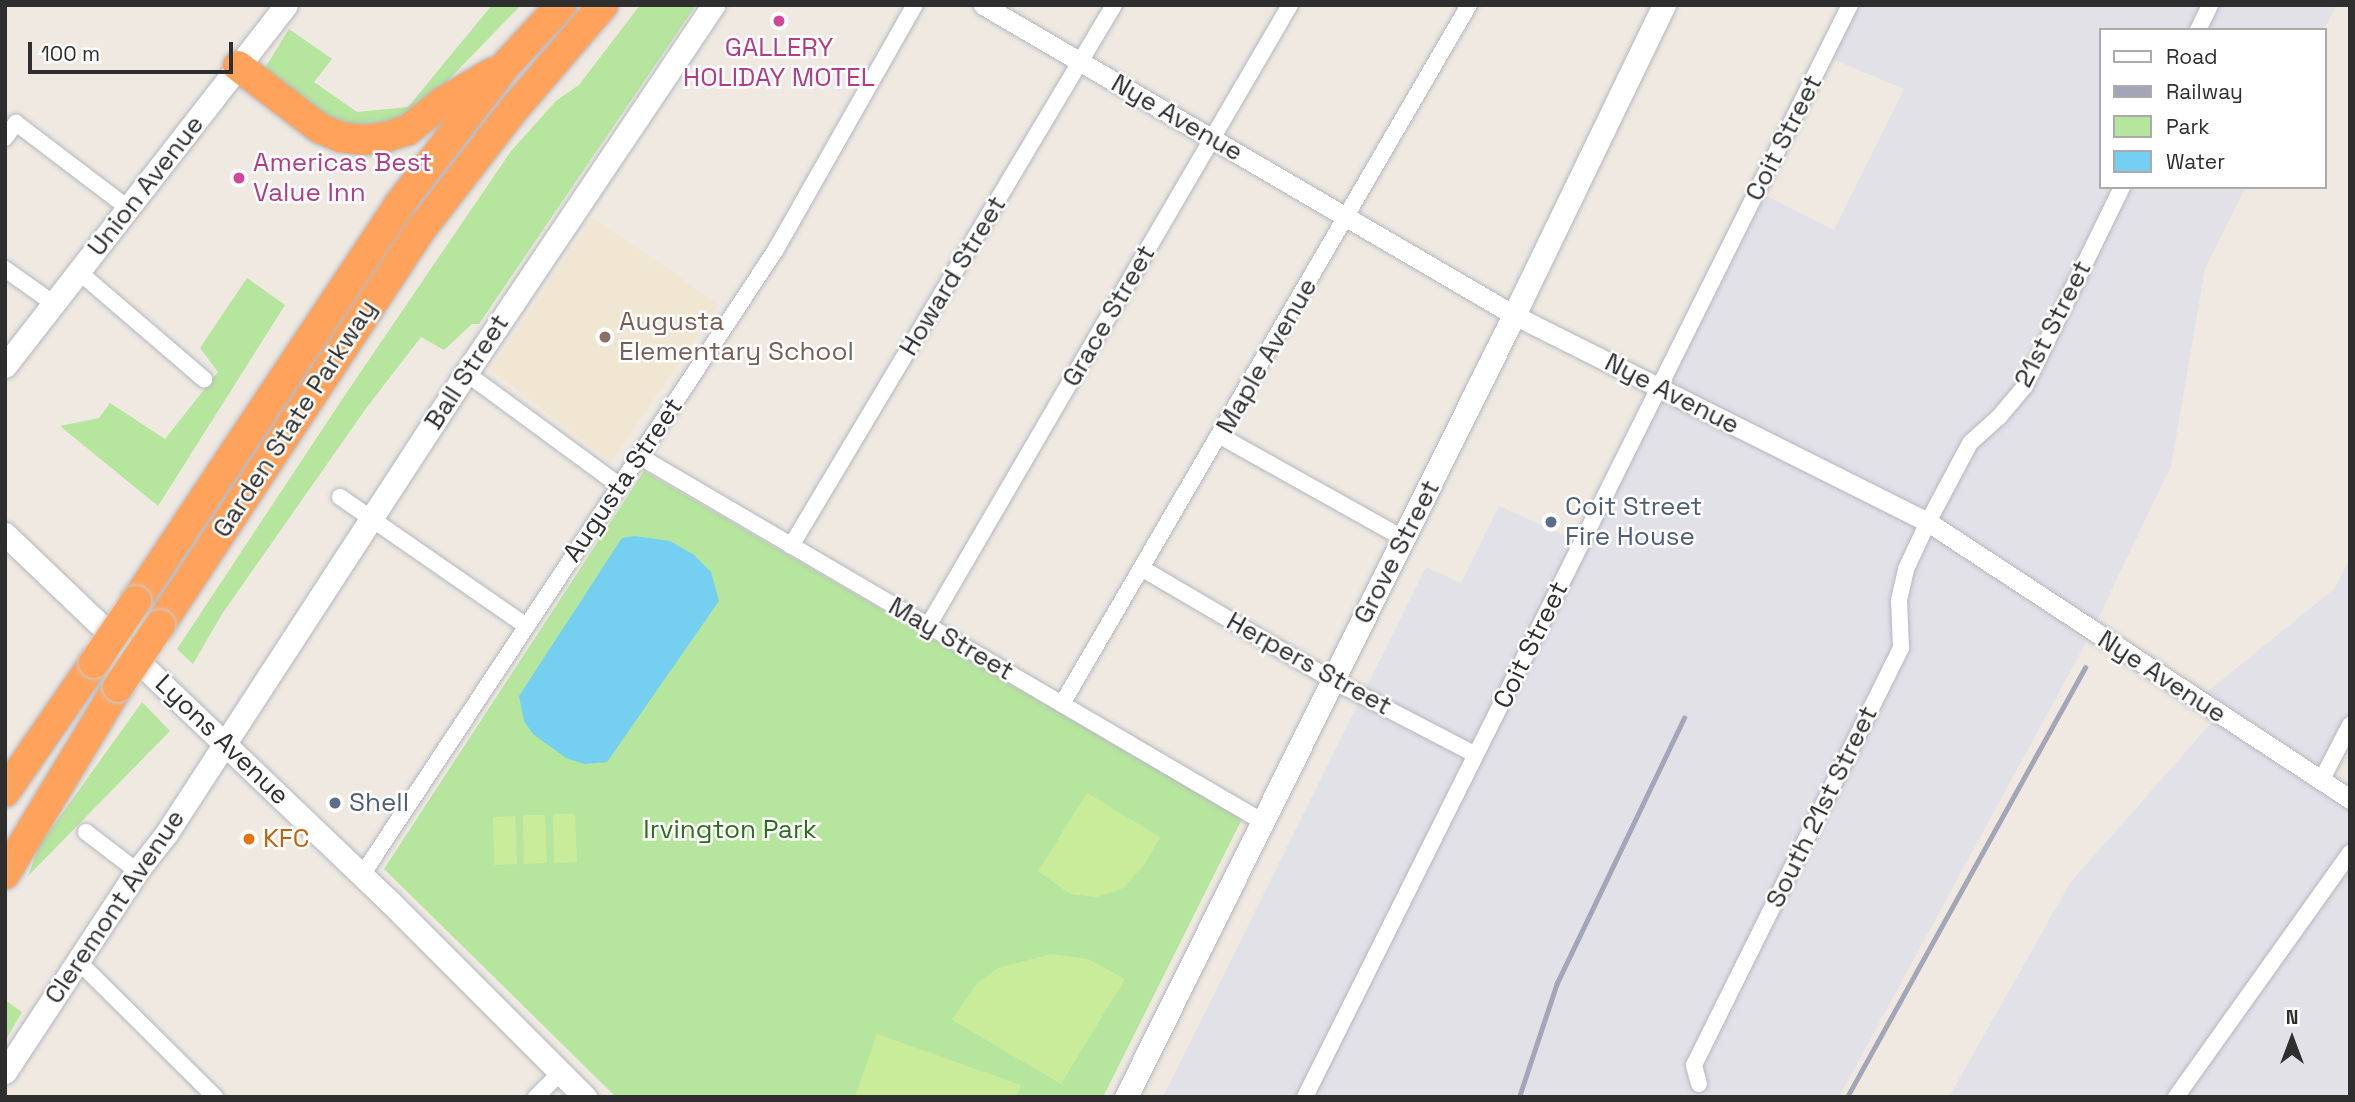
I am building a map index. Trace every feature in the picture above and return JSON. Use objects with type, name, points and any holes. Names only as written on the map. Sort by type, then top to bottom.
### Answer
[{"type":"highway","points":[[5,792],[136,601],[377,236],[505,66],[561,5]]},
{"type":"highway","name":"Garden State Parkway","points":[[5,846],[118,687],[422,228],[514,109],[603,5]]},
{"type":"highway","points":[[238,66],[319,128],[340,137],[363,140],[408,130],[443,102],[505,66]]},
{"type":"highway","points":[[5,763],[94,663]]},
{"type":"highway","points":[[5,874],[118,687]]},
{"type":"main road","name":"Union Avenue","points":[[5,366],[286,5]]},
{"type":"main road","name":"Ball Street","points":[[225,742],[466,373],[713,5]]},
{"type":"main road","name":"Grove Street","points":[[1126,1097],[1404,539],[1664,5]]},
{"type":"main road","name":"Lyons Avenue","points":[[5,534],[225,742],[585,1097]]},
{"type":"main road","name":"Cleremont Avenue","points":[[5,1072],[225,742]]},
{"type":"street","name":"Augusta Street","points":[[362,875],[775,251],[915,5]]},
{"type":"street","name":"Nye Avenue","points":[[983,5],[1514,315],[1928,522],[2350,799]]},
{"type":"street","name":"Howard Street","points":[[791,546],[1082,63],[1114,5]]},
{"type":"street","name":"Grace Street","points":[[928,626],[1290,5]]},
{"type":"street","name":"Maple Avenue","points":[[1062,705],[1469,5]]},
{"type":"street","name":"Coit Street","points":[[1305,1097],[1850,5]]},
{"type":"street","points":[[2199,28],[2210,5]]},
{"type":"street","points":[[5,138],[16,124],[128,208]]},
{"type":"street","name":"21st Street","points":[[1928,522],[1970,443],[1999,417],[2025,386],[2121,189]]},
{"type":"street","points":[[5,269],[54,304]]},
{"type":"street","points":[[79,272],[204,379]]},
{"type":"street","points":[[466,373],[620,486]]},
{"type":"street","points":[[1220,436],[1404,539]]},
{"type":"street","name":"May Street","points":[[639,456],[1263,822]]},
{"type":"street","points":[[340,497],[370,521],[525,625]]},
{"type":"street","name":"South 21st Street","points":[[1699,1084],[1694,1065],[1901,648],[1899,600],[1906,569],[1928,522]]},
{"type":"street","name":"Herpers Street","points":[[1143,569],[1332,680],[1476,755]]},
{"type":"street","points":[[2321,781],[2350,725]]},
{"type":"street","points":[[86,831],[137,872]]},
{"type":"street","points":[[2176,1097],[2350,853]]},
{"type":"street","points":[[78,961],[215,1097]]},
{"type":"street","points":[[536,1097],[560,1073]]},
{"type":"shaded area","points":[[1849,5],[2336,5],[2325,28],[2100,28],[2100,189],[2245,189],[2205,269],[2171,466],[2089,637],[1839,1097],[1163,1097],[1426,567],[1461,583],[1499,506],[1583,544],[1757,191],[1834,230],[1904,89],[1823,55]]},
{"type":"shaded area","name":"Augusta Elementary School","points":[[593,218],[719,304],[611,462],[491,370]]},
{"type":"shaded area","points":[[2350,558],[2350,728],[2321,783],[2350,800],[2350,1097],[1949,1097],[2070,883],[2212,722],[2190,706],[2335,588]]},
{"type":"green space","points":[[492,5],[521,5],[432,97],[399,122],[362,129],[320,114],[263,71],[289,29],[332,59],[314,82],[357,112],[408,107]]},
{"type":"green space","points":[[640,5],[696,5],[479,324],[472,324],[444,350],[421,337],[367,407],[222,614],[193,664],[177,649],[345,395],[511,151],[556,101],[579,85]]},
{"type":"green space","points":[[247,278],[285,305],[158,506],[60,426],[99,418],[110,403],[165,439],[218,372],[200,348]]},
{"type":"green space","name":"Irvington Park","points":[[644,471],[1242,819],[1103,1097],[616,1097],[384,869]]},
{"type":"green space","points":[[142,702],[170,731],[28,876],[39,846]]},
{"type":"green space","points":[[1087,793],[1160,837],[1145,864],[1123,888],[1097,897],[1070,894],[1038,871]]},
{"type":"green space","points":[[553,814],[575,814],[577,862],[554,863]]},
{"type":"green space","points":[[523,815],[545,815],[547,863],[524,864]]},
{"type":"green space","points":[[515,816],[517,864],[494,865],[493,817]]},
{"type":"green space","points":[[1051,954],[1088,959],[1125,979],[1061,1084],[952,1020],[978,982],[998,968]]},
{"type":"green space","points":[[5,1000],[22,1012],[5,1041]]},
{"type":"green space","points":[[877,1034],[1021,1085],[1017,1097],[855,1097]]},
{"type":"water","points":[[635,536],[670,541],[694,555],[711,572],[719,601],[607,762],[584,764],[566,758],[533,734],[524,721],[519,696],[622,538]]},
{"type":"railway","points":[[1847,1097],[2085,667]]},
{"type":"railway","points":[[1519,1097],[1557,983],[1684,718]]},
{"type":"place","name":"GALLERY HOLIDAY MOTEL","points":[[779,21]]},
{"type":"place","name":"Americas Best Value Inn","points":[[239,178]]},
{"type":"place","name":"Augusta Elementary School","points":[[605,337]]},
{"type":"place","name":"Coit Street Fire House","points":[[1551,522]]},
{"type":"place","name":"Shell","points":[[335,803]]},
{"type":"place","name":"KFC","points":[[249,839]]}]
